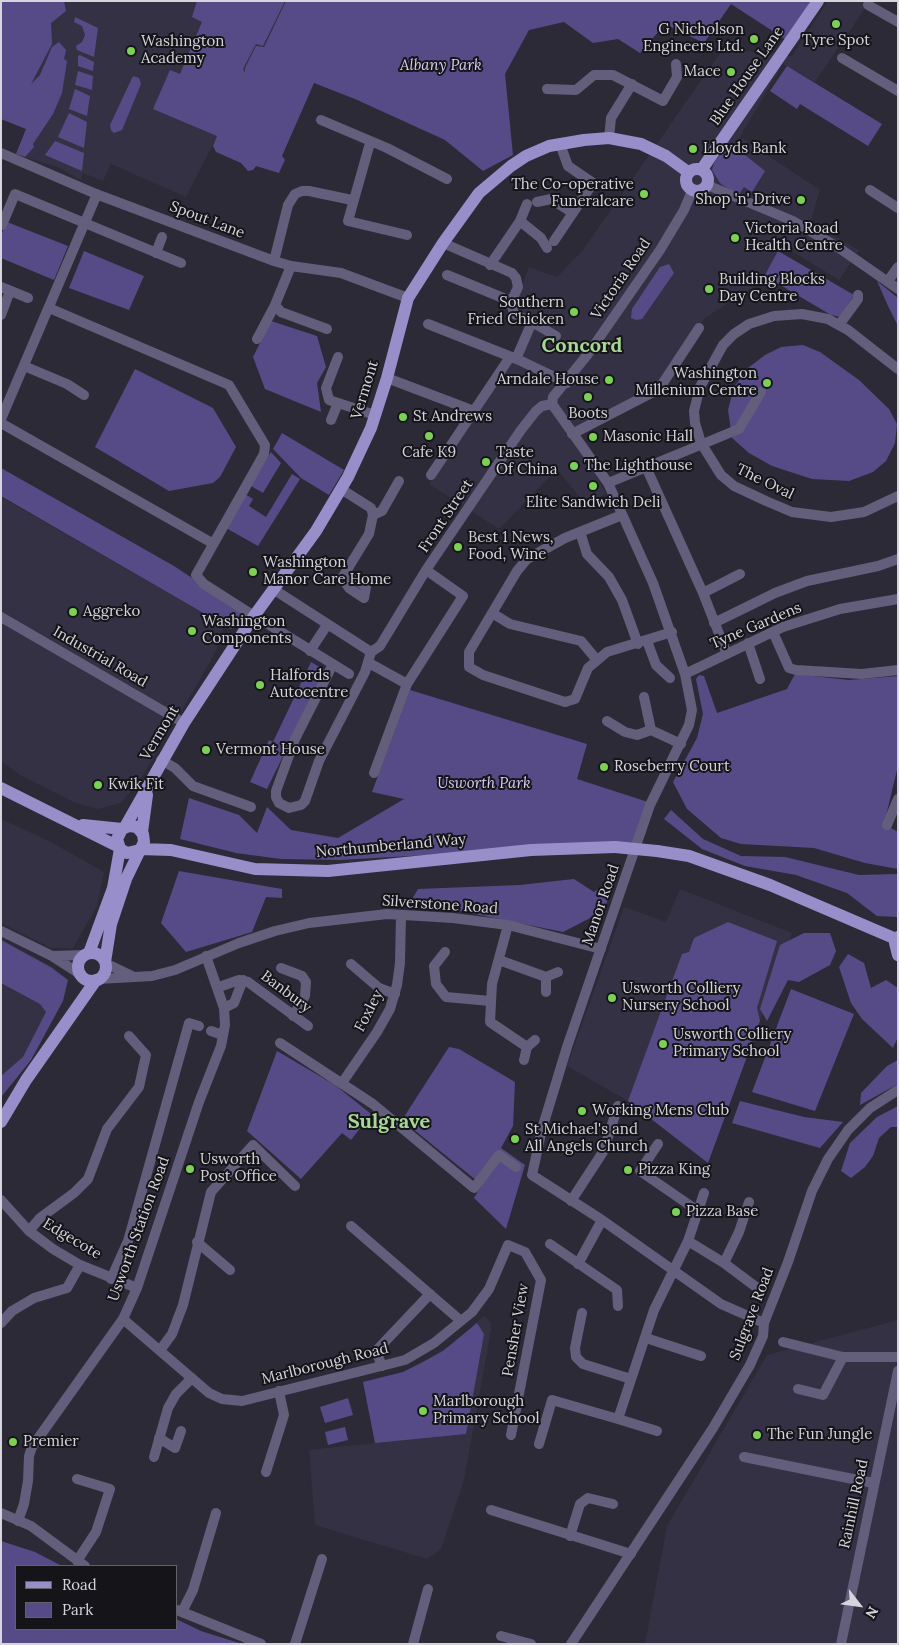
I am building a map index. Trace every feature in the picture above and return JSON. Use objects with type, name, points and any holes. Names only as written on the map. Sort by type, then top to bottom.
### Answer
[{"type":"main road","name":"Blue House Lane","points":[[702,170],[818,1]]},
{"type":"main road","name":"Vermont","points":[[123,828],[147,790],[161,760],[184,723],[254,616],[316,531],[348,477],[375,415],[387,378],[408,298],[443,243],[479,193],[526,156],[560,144],[608,138],[623,140],[654,150],[688,172]]},
{"type":"main road","points":[[696,169],[702,170],[708,176],[707,185],[699,192],[692,190],[686,182],[688,172],[696,169]]},
{"type":"main road","points":[[1,788],[128,853],[140,850]]},
{"type":"main road","name":"Vermont","points":[[143,833],[147,790]]},
{"type":"main road","points":[[3,1116],[75,1010],[97,979],[105,972],[111,924],[126,879],[144,842],[143,833],[133,826],[123,828],[76,825]]},
{"type":"main road","points":[[75,1010],[82,976],[79,961],[87,954],[113,888],[120,848],[117,835],[123,828]]},
{"type":"main road","name":"Northumberland Way","points":[[143,833],[171,850]]},
{"type":"main road","name":"Northumberland Way","points":[[140,850],[171,850],[254,869],[328,871],[531,850],[615,847],[657,851],[689,856],[770,885],[897,938]]},
{"type":"main road","points":[[897,938],[895,949],[898,955]]},
{"type":"main road","points":[[87,954],[97,954],[105,962]]},
{"type":"main road","points":[[82,976],[97,979]]},
{"type":"street","points":[[868,5],[895,20],[898,9]]},
{"type":"street","points":[[842,58],[898,91]]},
{"type":"street","points":[[547,89],[576,90],[594,75],[613,75],[663,101],[677,77],[676,64]]},
{"type":"street","points":[[608,138],[611,118],[632,84]]},
{"type":"street","points":[[321,120],[370,143],[387,148],[447,179]]},
{"type":"street","points":[[370,143],[352,200],[348,221],[407,235]]},
{"type":"street","points":[[520,221],[551,245],[593,184],[568,166],[560,144]]},
{"type":"street","name":"Spout Lane","points":[[1,153],[97,194],[274,261],[290,266],[341,273],[408,298]]},
{"type":"street","points":[[707,185],[793,221],[898,289]]},
{"type":"street","name":"Victoria Road","points":[[552,404],[553,397],[567,383],[660,250],[684,210],[692,190]]},
{"type":"street","points":[[870,190],[898,208]]},
{"type":"street","points":[[274,261],[288,205],[295,194],[309,191],[352,200]]},
{"type":"street","points":[[2,226],[16,194],[181,263]]},
{"type":"street","points":[[1,419],[97,194]]},
{"type":"street","points":[[490,265],[532,203],[551,198],[573,213]]},
{"type":"street","points":[[156,252],[162,236]]},
{"type":"street","points":[[443,243],[512,273],[516,278],[518,288],[510,299]]},
{"type":"street","points":[[257,338],[275,306],[290,266]]},
{"type":"street","points":[[888,281],[898,267]]},
{"type":"street","points":[[447,275],[510,299]]},
{"type":"street","points":[[1,315],[6,289],[28,298]]},
{"type":"street","points":[[839,325],[858,299],[858,295]]},
{"type":"street","points":[[510,299],[514,314],[556,336]]},
{"type":"street","points":[[275,306],[281,312],[327,329]]},
{"type":"street","points":[[49,308],[229,385],[265,445],[264,454],[198,569],[198,579],[254,616]]},
{"type":"street","name":"The Oval","points":[[898,369],[876,350],[839,325],[814,316],[790,314],[761,318],[734,334],[717,354],[695,400],[694,423],[701,443],[720,476],[734,486],[792,512],[832,517],[864,512],[898,496]]},
{"type":"street","points":[[431,475],[474,411],[515,359],[532,322]]},
{"type":"street","points":[[428,324],[515,359],[567,383]]},
{"type":"street","points":[[572,434],[659,389],[699,328]]},
{"type":"street","points":[[338,357],[326,388],[329,400],[375,415]]},
{"type":"street","points":[[24,366],[67,384],[84,395]]},
{"type":"street","points":[[387,378],[474,411]]},
{"type":"street","points":[[608,483],[701,443],[739,430],[761,392]]},
{"type":"street","points":[[331,420],[338,403]]},
{"type":"street","name":"Manor Road","points":[[552,404],[608,483],[653,583],[672,632],[686,674],[692,710],[689,725],[681,744],[650,804],[556,1080],[531,1172],[535,1178],[602,1220],[721,1304],[764,1323]]},
{"type":"street","name":"Front Street","points":[[371,652],[380,646],[426,570],[521,430],[536,411],[542,406],[552,404]]},
{"type":"street","points":[[1,423],[212,543]]},
{"type":"street","points":[[646,467],[703,593],[726,654]]},
{"type":"street","points":[[373,515],[382,511],[399,481]]},
{"type":"street","points":[[340,489],[370,508],[373,515],[369,534],[346,572]]},
{"type":"street","points":[[622,515],[580,532],[527,559],[517,571],[469,652],[469,667],[483,675],[565,702],[575,699],[588,668],[596,659],[607,652],[672,632]]},
{"type":"street","points":[[580,532],[587,554],[609,577],[656,666],[670,678]]},
{"type":"street","points":[[714,623],[775,592],[807,580],[878,566],[898,559]]},
{"type":"street","points":[[374,773],[407,684],[463,596],[426,570]]},
{"type":"street","points":[[703,593],[740,574]]},
{"type":"street","points":[[273,589],[371,652],[369,664],[326,746],[305,801],[301,805],[289,808],[283,806],[276,797],[276,791],[295,739],[333,664]]},
{"type":"street","name":"Tyne Gardens","points":[[686,674],[773,632],[840,609],[898,598]]},
{"type":"street","points":[[492,613],[510,624],[581,641],[596,659]]},
{"type":"street","name":"Industrial Road","points":[[1,617],[184,723]]},
{"type":"street","points":[[268,624],[350,674]]},
{"type":"street","points":[[310,651],[327,625]]},
{"type":"street","points":[[773,632],[789,668],[862,674],[898,670]]},
{"type":"street","points":[[748,644],[760,679]]},
{"type":"street","points":[[369,664],[407,684]]},
{"type":"street","points":[[644,697],[651,730]]},
{"type":"street","points":[[608,721],[625,732],[637,735],[651,730],[681,744]]},
{"type":"street","points":[[161,760],[175,768],[193,786],[251,807]]},
{"type":"street","points":[[887,825],[898,799]]},
{"type":"street","name":"Silverstone Road","points":[[97,979],[152,976],[275,931],[309,923],[387,914],[508,925],[601,950]]},
{"type":"street","name":"Foxley","points":[[342,1083],[384,1020],[395,994],[400,963],[400,915]]},
{"type":"street","points":[[508,925],[490,1001],[490,1022],[531,1044],[524,1060]]},
{"type":"street","points":[[1,931],[52,956],[82,976]]},
{"type":"street","points":[[445,952],[434,966],[436,984],[446,997],[490,1001]]},
{"type":"street","points":[[52,956],[87,954]]},
{"type":"street","name":"Usworth Station Road","points":[[17,1520],[24,1504],[28,1481],[29,1456],[32,1447],[123,1319],[137,1288],[223,1035],[224,1008],[219,987],[206,956]]},
{"type":"street","points":[[499,960],[546,977],[558,972]]},
{"type":"street","points":[[105,962],[132,976]]},
{"type":"street","points":[[351,964],[379,988],[395,994]]},
{"type":"street","points":[[282,968],[302,976],[306,982],[305,996],[293,1016]]},
{"type":"street","points":[[546,977],[546,992]]},
{"type":"street","points":[[224,1008],[234,1004],[244,980]]},
{"type":"street","name":"Banbury","points":[[219,987],[244,980],[269,995],[293,1016],[308,1026]]},
{"type":"street","points":[[111,1279],[128,1241],[194,1024]]},
{"type":"street","points":[[211,1031],[223,1035]]},
{"type":"street","points":[[29,1231],[40,1218],[74,1194],[88,1179],[107,1129],[138,1087],[146,1055],[130,1036]]},
{"type":"street","points":[[280,1043],[373,1104],[474,1188],[499,1155],[516,1168]]},
{"type":"street","name":"Sulgrave Road","points":[[571,1644],[713,1428],[750,1365],[763,1336],[764,1323],[812,1191],[828,1159],[848,1130],[870,1108],[898,1090]]},
{"type":"street","points":[[571,1201],[603,1152],[618,1106]]},
{"type":"street","points":[[658,1144],[640,1171],[698,1211]]},
{"type":"street","points":[[161,1349],[172,1334],[183,1305],[197,1242],[211,1192],[253,1145],[295,1186]]},
{"type":"street","points":[[618,1419],[654,1310],[688,1241],[704,1193]]},
{"type":"street","name":"Edgecote","points":[[1,1200],[29,1231],[53,1249],[80,1265],[137,1288]]},
{"type":"street","points":[[724,1263],[739,1232],[749,1202]]},
{"type":"street","points":[[578,1264],[602,1220]]},
{"type":"street","points":[[351,1226],[461,1321]]},
{"type":"street","points":[[688,1241],[724,1263],[760,1290]]},
{"type":"street","points":[[197,1242],[230,1270]]},
{"type":"street","points":[[550,1244],[617,1290],[618,1306]]},
{"type":"street","name":"Marlborough Road","points":[[123,1319],[161,1349],[209,1393],[222,1399],[242,1401],[405,1360],[434,1343],[472,1312],[489,1289],[508,1245]]},
{"type":"street","name":"Pensher View","points":[[508,1245],[525,1252],[541,1280],[511,1435]]},
{"type":"street","points":[[1,1324],[12,1311],[34,1298],[67,1288],[80,1265]]},
{"type":"street","points":[[382,1366],[376,1351],[430,1294]]},
{"type":"street","points":[[582,1313],[575,1348],[576,1357],[582,1364],[631,1379]]},
{"type":"street","points":[[646,1338],[702,1356]]},
{"type":"street","points":[[783,1342],[842,1357],[898,1357]]},
{"type":"street","points":[[798,1389],[822,1395],[842,1357]]},
{"type":"street","name":"Rainhill Road","points":[[841,1644],[898,1371]]},
{"type":"street","points":[[154,1457],[168,1408],[176,1394],[192,1378]]},
{"type":"street","points":[[266,1472],[284,1415],[279,1391]]},
{"type":"street","points":[[539,1444],[552,1400],[657,1431]]},
{"type":"street","points":[[159,1438],[175,1448],[181,1431]]},
{"type":"street","points":[[744,1457],[874,1483]]},
{"type":"street","points":[[1,1513],[31,1526],[81,1564],[96,1532],[110,1489],[77,1479]]},
{"type":"street","points":[[570,1536],[580,1504],[588,1498],[613,1504]]},
{"type":"street","points":[[491,1510],[631,1554]]},
{"type":"street","points":[[216,1513],[193,1590],[179,1611],[261,1644]]},
{"type":"street","points":[[1,1522],[17,1520]]},
{"type":"street","points":[[296,1644],[322,1559]]},
{"type":"street","points":[[413,1644],[428,1588]]},
{"type":"street","points":[[502,1636],[531,1644]]},
{"type":"shaded area","name":"Washington Academy","points":[[1,1],[287,1],[186,197],[111,164],[103,181],[83,173],[81,180],[60,168],[16,154],[26,129],[1,119]]},
{"type":"shaded area","points":[[828,1],[870,1],[815,82],[783,64],[740,137],[820,190],[810,223],[859,250],[839,280],[782,245],[761,282],[705,318],[658,384],[573,430],[606,494],[584,503],[557,469],[499,529],[429,484],[516,354],[534,319],[514,307],[529,267],[557,277],[583,250],[723,49],[792,56]]},
{"type":"shaded area","points":[[1,497],[215,620],[223,628],[216,651],[196,686],[140,780],[121,803],[98,809],[76,803],[20,775],[1,761]]},
{"type":"shaded area","points":[[1,819],[49,841],[104,872],[97,906],[73,948],[51,948],[1,923]]},
{"type":"shaded area","name":"Usworth Colliery Primary School","points":[[680,889],[792,933],[708,1163],[628,1101],[567,1066],[624,907],[666,922]]},
{"type":"shaded area","points":[[1,939],[53,967],[64,982],[37,1036],[1,1097]]},
{"type":"shaded area","name":"Marlborough Primary School","points":[[484,1316],[491,1323],[491,1330],[464,1480],[441,1549],[427,1559],[315,1525],[309,1450],[375,1443],[363,1382],[403,1372],[421,1363],[455,1342]]},
{"type":"shaded area","points":[[898,1320],[898,1644],[645,1644],[667,1526],[767,1355]]},
{"type":"green space","points":[[1,1],[64,1],[66,11],[51,23],[52,44],[31,84],[40,75],[52,47],[59,42],[66,50],[64,59],[67,61],[62,93],[53,114],[33,144],[34,147],[25,157],[16,154],[26,129],[1,119]]},
{"type":"green space","name":"Albany Park","points":[[197,1],[285,1],[263,46],[256,44],[243,69],[245,73],[245,68],[256,46],[264,47],[286,1],[812,1],[788,41],[731,4],[704,43],[665,24],[640,53],[618,39],[593,43],[564,22],[529,30],[505,74],[513,155],[483,171],[445,140],[355,99],[314,83],[282,156],[285,160],[279,173],[256,166],[253,170],[248,171],[241,163],[216,152],[213,146],[217,136],[153,109],[170,70],[180,74],[202,22],[192,17]]},
{"type":"green space","points":[[75,17],[98,28],[94,57],[77,50],[76,46],[82,42],[85,35],[82,26],[74,22]]},
{"type":"green space","points":[[80,55],[94,62],[93,71],[78,66],[78,56]]},
{"type":"green space","points":[[787,66],[882,124],[868,146],[800,104],[797,109],[770,91]]},
{"type":"green space","points":[[78,71],[93,76],[92,90],[75,85]]},
{"type":"green space","points":[[133,76],[139,78],[141,84],[122,130],[114,133],[110,125]]},
{"type":"green space","points":[[75,89],[90,96],[87,116],[69,109]]},
{"type":"green space","points":[[69,113],[87,122],[84,148],[58,137]]},
{"type":"green space","points":[[55,141],[84,153],[82,171],[45,155]]},
{"type":"green space","points":[[729,142],[765,171],[752,192],[744,187],[739,194],[728,189],[720,183],[712,170],[714,163]]},
{"type":"green space","points":[[7,222],[68,246],[54,280],[1,258],[1,235]]},
{"type":"green space","points":[[84,251],[144,276],[129,310],[69,288]]},
{"type":"green space","points":[[778,251],[854,295],[840,317],[831,315],[770,279],[761,282]]},
{"type":"green space","points":[[669,264],[674,273],[642,319],[636,320],[631,318],[632,309],[660,267]]},
{"type":"green space","points":[[877,281],[898,298],[898,326],[888,306]]},
{"type":"green space","points":[[271,321],[317,336],[326,367],[317,383],[321,412],[265,389],[253,357]]},
{"type":"green space","points":[[803,345],[820,352],[859,380],[889,409],[897,424],[895,443],[886,461],[873,472],[849,481],[812,479],[772,466],[749,453],[732,438],[728,410],[734,387],[748,368],[765,355],[781,347]]},
{"type":"green space","points":[[135,369],[213,408],[236,447],[220,477],[213,483],[169,491],[95,447]]},
{"type":"green space","points":[[282,433],[344,470],[329,495],[301,478],[273,449]]},
{"type":"green space","points":[[271,452],[281,463],[263,493],[251,486]]},
{"type":"green space","points":[[1,468],[174,566],[243,612],[231,629],[1,496]]},
{"type":"green space","points":[[292,474],[300,479],[258,546],[226,528],[245,494],[253,499],[249,506],[266,517]]},
{"type":"green space","points":[[311,662],[325,670],[267,789],[250,782],[269,740],[273,742]]},
{"type":"green space","points":[[795,674],[849,680],[898,676],[898,766],[884,824],[898,832],[898,869],[865,863],[814,848],[741,844],[721,838],[687,809],[673,782],[697,738],[703,714],[696,679],[699,675],[704,676],[717,713],[787,689]]},
{"type":"green space","name":"Usworth Park","points":[[410,690],[587,744],[577,779],[648,802],[639,843],[340,860],[281,859],[236,853],[180,839],[189,798],[239,815],[257,833],[267,807],[291,830],[338,838],[404,799],[372,792]]},
{"type":"green space","points":[[671,810],[703,839],[741,856],[785,857],[859,875],[898,874],[898,917],[877,916],[847,893],[796,875],[745,866],[702,849],[664,819]]},
{"type":"green space","points":[[179,871],[282,889],[282,898],[266,897],[252,932],[186,952],[161,923]]},
{"type":"green space","points":[[574,879],[594,892],[614,880],[604,911],[563,932],[411,901],[418,889],[520,885]]},
{"type":"green space","points":[[728,922],[777,941],[757,1008],[760,1021],[708,1163],[628,1101],[682,954],[689,952],[694,938]]},
{"type":"green space","points":[[804,933],[830,933],[836,951],[830,965],[799,982],[788,980],[767,1021],[760,1009],[780,945]]},
{"type":"green space","points":[[1,940],[52,968],[68,980],[63,1001],[31,1060],[2,1096],[1,1076],[23,1057],[46,1012],[40,1004],[1,983]]},
{"type":"green space","points":[[848,954],[864,963],[871,988],[886,980],[898,988],[898,1037],[893,1048],[862,1019],[851,1003],[839,967]]},
{"type":"green space","points":[[791,989],[854,1014],[815,1111],[752,1092]]},
{"type":"green space","points":[[449,1047],[459,1049],[515,1082],[513,1126],[501,1148],[525,1165],[506,1229],[474,1198],[482,1185],[402,1120]]},
{"type":"green space","points":[[277,1051],[335,1085],[371,1114],[351,1140],[342,1133],[301,1179],[247,1131]]},
{"type":"green space","points":[[898,1060],[898,1084],[860,1105],[861,1093],[887,1066]]},
{"type":"green space","points":[[740,1101],[804,1117],[843,1122],[820,1148],[732,1123]]},
{"type":"green space","points":[[898,1106],[898,1127],[891,1127],[879,1138],[873,1156],[865,1167],[851,1178],[841,1171],[850,1143],[877,1117]]},
{"type":"green space","points":[[477,1323],[484,1334],[466,1434],[375,1443],[363,1382],[403,1372],[421,1363],[443,1351]]},
{"type":"green space","points":[[348,1398],[353,1415],[325,1423],[320,1407]]},
{"type":"green space","points":[[345,1427],[348,1440],[328,1445],[325,1432]]},
{"type":"green space","points":[[1,1541],[35,1552],[60,1565],[15,1565],[15,1630],[178,1630],[178,1620],[201,1631],[242,1644],[1,1644]]},
{"type":"place","name":"Tyre Spot","points":[[836,24]]},
{"type":"place","name":"G Nicholson Engineers Ltd.","points":[[754,39]]},
{"type":"place","name":"Washington Academy","points":[[131,51]]},
{"type":"place","name":"Mace","points":[[731,72]]},
{"type":"place","name":"Lloyds Bank","points":[[693,149]]},
{"type":"place","name":"The Co-operative Funeralcare","points":[[644,194]]},
{"type":"place","name":"Shop 'n' Drive","points":[[801,200]]},
{"type":"place","name":"Victoria Road Health Centre","points":[[735,238]]},
{"type":"place","name":"Building Blocks Day Centre","points":[[709,289]]},
{"type":"place","name":"Southern Fried Chicken","points":[[574,312]]},
{"type":"place","name":"Arndale House","points":[[609,380]]},
{"type":"place","name":"Washington Millenium Centre","points":[[767,383]]},
{"type":"place","name":"Boots","points":[[588,397]]},
{"type":"place","name":"St Andrews","points":[[403,417]]},
{"type":"place","name":"Cafe K9","points":[[429,436]]},
{"type":"place","name":"Masonic Hall","points":[[593,437]]},
{"type":"place","name":"Taste Of China","points":[[486,462]]},
{"type":"place","name":"The Lighthouse","points":[[574,466]]},
{"type":"place","name":"Elite Sandwich Deli","points":[[593,486]]},
{"type":"place","name":"Best 1 News, Food, Wine","points":[[458,547]]},
{"type":"place","name":"Washington Manor Care Home","points":[[253,572]]},
{"type":"place","name":"Aggreko","points":[[73,612]]},
{"type":"place","name":"Washington Components","points":[[192,631]]},
{"type":"place","name":"Halfords Autocentre","points":[[260,685]]},
{"type":"place","name":"Vermont House","points":[[206,750]]},
{"type":"place","name":"Roseberry Court","points":[[604,767]]},
{"type":"place","name":"Kwik Fit","points":[[98,785]]},
{"type":"place","name":"Usworth Colliery Nursery School","points":[[612,998]]},
{"type":"place","name":"Usworth Colliery Primary School","points":[[663,1044]]},
{"type":"place","name":"Working Mens Club","points":[[582,1111]]},
{"type":"place","name":"St Michael's and All Angels Church","points":[[515,1139]]},
{"type":"place","name":"Usworth Post Office","points":[[190,1169]]},
{"type":"place","name":"Pizza King","points":[[628,1170]]},
{"type":"place","name":"Pizza Base","points":[[676,1212]]},
{"type":"place","name":"Marlborough Primary School","points":[[423,1411]]},
{"type":"place","name":"The Fun Jungle","points":[[757,1435]]},
{"type":"place","name":"Premier","points":[[13,1442]]},
{"type":"district","name":"Concord","points":[[582,346]]},
{"type":"district","name":"Sulgrave","points":[[389,1122]]}]
